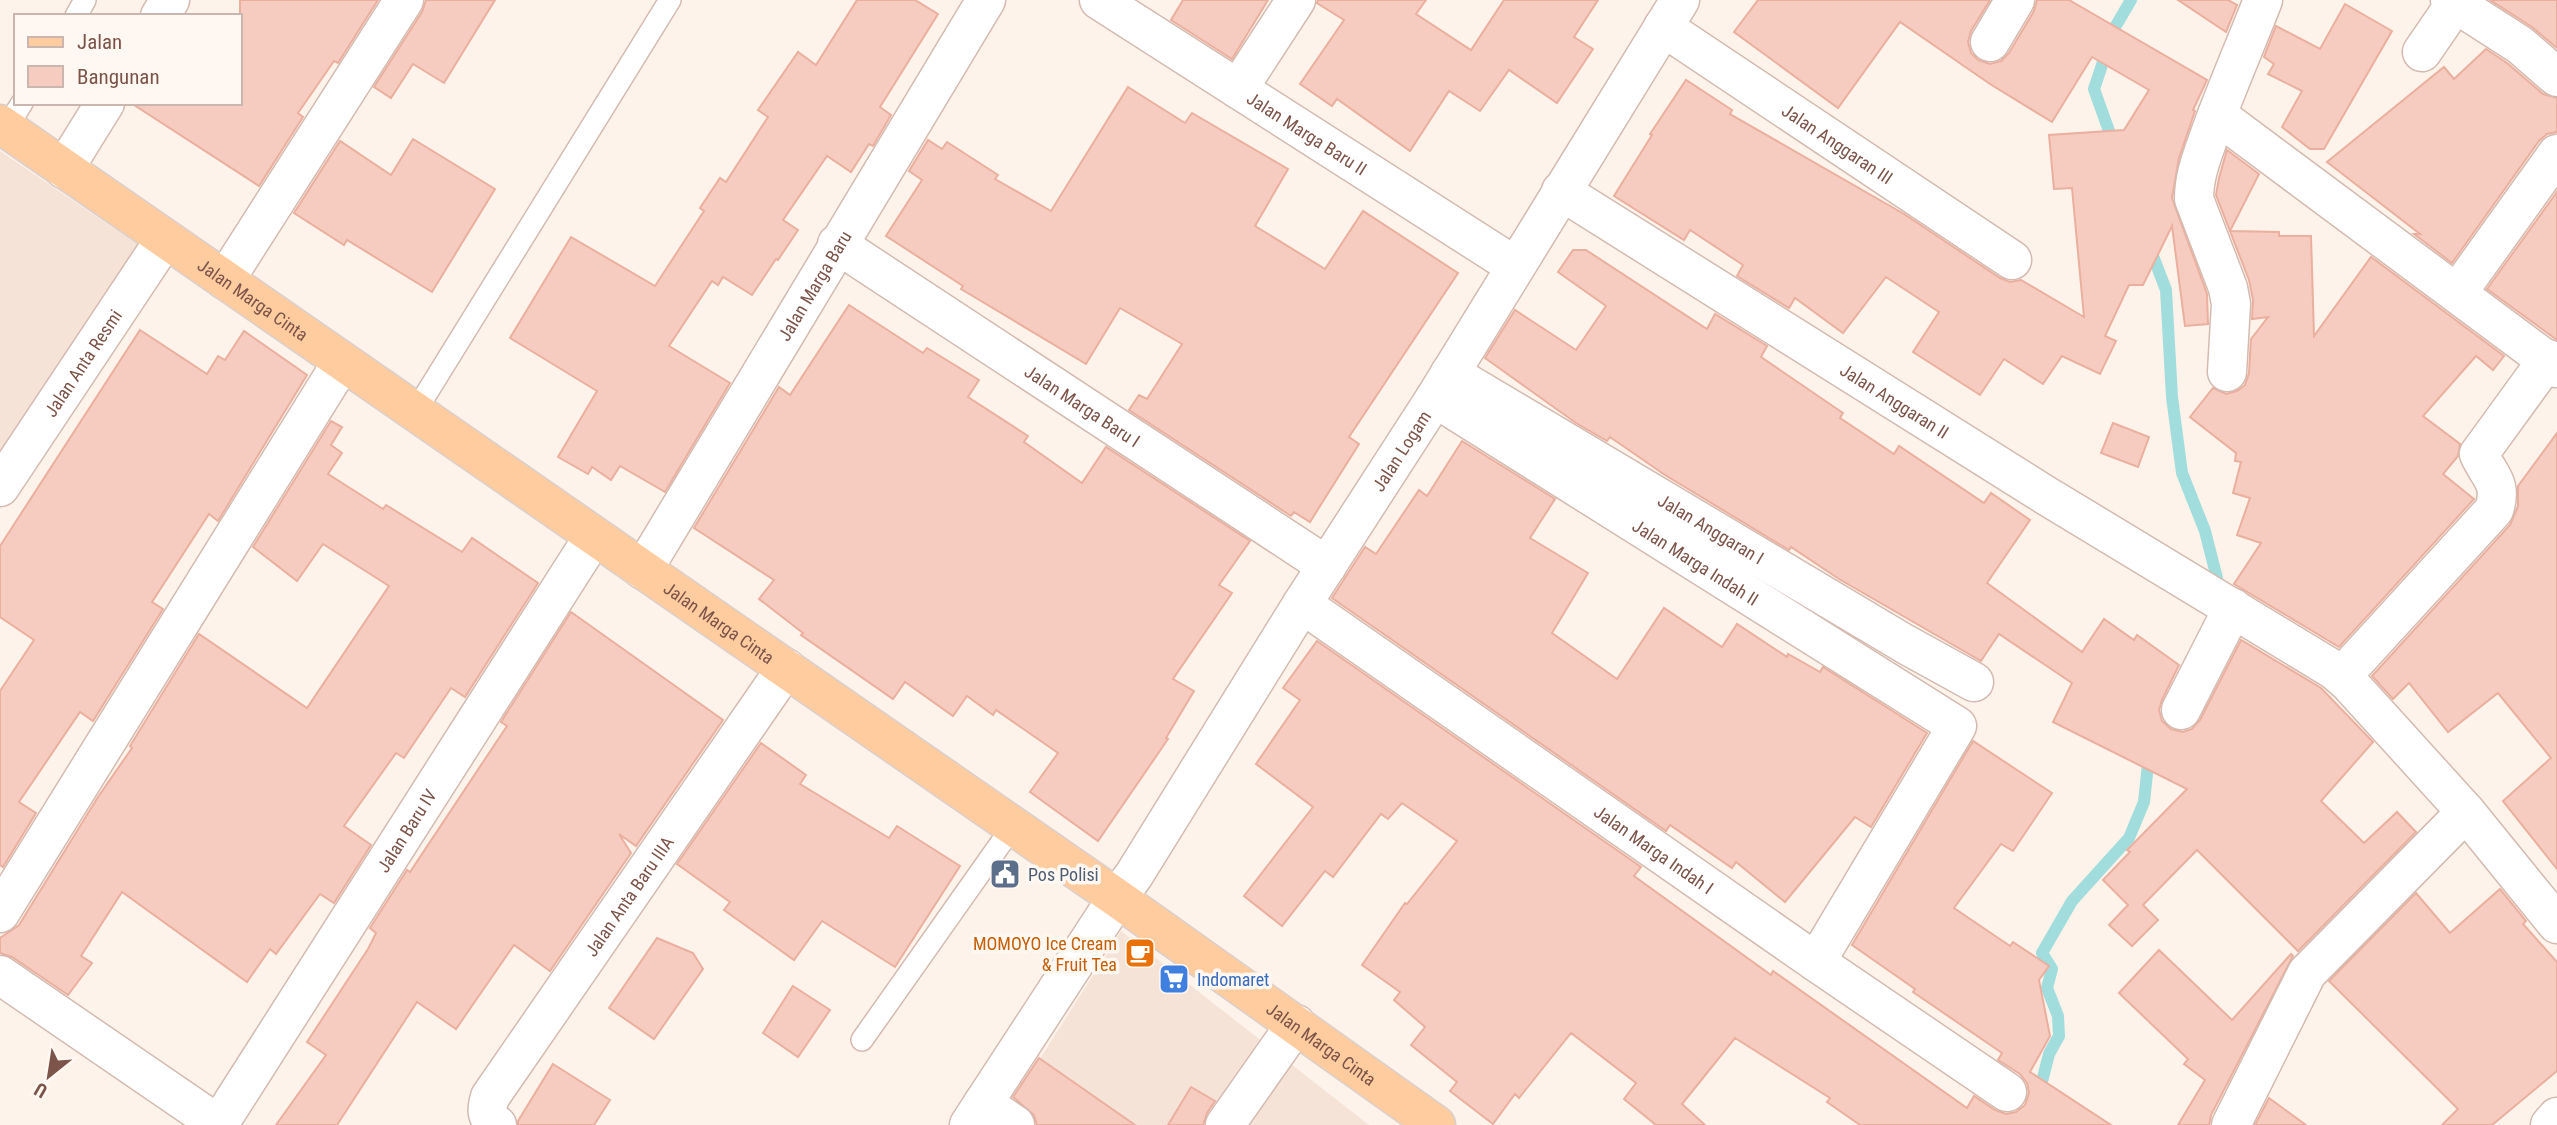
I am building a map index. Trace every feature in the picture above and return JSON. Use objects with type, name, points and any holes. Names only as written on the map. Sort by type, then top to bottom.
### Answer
[{"type":"main road","name":"Jalan Marga Cinta","points":[[9,119],[64,169],[1120,900],[1436,1125]]},
{"type":"street","points":[[225,280],[404,0]]},
{"type":"street","name":"Jalan Marga Baru","points":[[643,570],[986,0]]},
{"type":"street","name":"Jalan Marga Baru II","points":[[1099,0],[1515,266]]},
{"type":"street","points":[[1238,89],[1296,0]]},
{"type":"street","points":[[1990,42],[2015,0]]},
{"type":"street","points":[[2227,372],[2231,304],[2228,288],[2194,199],[2196,173],[2263,0]]},
{"type":"street","points":[[2422,52],[2453,2],[2520,45],[2557,77]]},
{"type":"street","name":"Jalan Logam","points":[[976,1114],[1120,900],[1302,604],[1443,386],[1672,14]]},
{"type":"street","name":"Jalan Anggaran III","points":[[1672,14],[2012,260]]},
{"type":"street","points":[[64,169],[104,105]]},
{"type":"street","points":[[2217,115],[2552,363],[2479,454],[2498,486],[2494,510],[2342,676]]},
{"type":"street","points":[[2458,292],[2557,154]]},
{"type":"street","name":"Jalan Anggaran II","points":[[1561,191],[2042,493],[2342,676],[2466,812],[2557,924]]},
{"type":"street","name":"Jalan Anta Resmi","points":[[0,487],[165,239]]},
{"type":"street","name":"Jalan Marga Baru I","points":[[837,244],[1327,566]]},
{"type":"street","points":[[0,913],[342,362]]},
{"type":"street","name":"Jalan Anggaran I","points":[[1443,386],[1974,682]]},
{"type":"street","name":"Jalan Marga Indah II","points":[[1443,386],[1957,726],[1816,962]]},
{"type":"street","name":"Jalan Baru IV","points":[[219,1125],[594,536]]},
{"type":"street","points":[[2181,710],[2225,603]]},
{"type":"street","name":"Jalan Marga Indah I","points":[[1302,604],[2007,1092]]},
{"type":"street","points":[[1884,680],[1905,644]]},
{"type":"street","name":"Jalan Anta Baru IIIA","points":[[497,1125],[490,1120],[486,1109],[490,1097],[786,668]]},
{"type":"street","points":[[2231,1125],[2307,973],[2466,812]]},
{"type":"street","points":[[0,975],[219,1125]]},
{"type":"street","points":[[1225,1125],[1296,1024]]},
{"type":"street","points":[[976,1114],[1015,1125]]},
{"type":"street","points":[[2550,1125],[2557,1117]]},
{"type":"lane","points":[[415,412],[670,0]]},
{"type":"lane","points":[[863,1040],[1013,826]]},
{"type":"shaded area","points":[[0,151],[140,246],[0,450]]},
{"type":"shaded area","points":[[1121,931],[1369,1125],[998,1125]]},
{"type":"building","points":[[240,0],[378,0],[338,63],[334,61],[298,113],[303,117],[259,186],[134,105],[242,105]]},
{"type":"building","points":[[426,0],[495,0],[444,83],[413,64],[391,98],[374,87],[422,12]]},
{"type":"building","points":[[857,0],[915,0],[938,14],[880,107],[891,115],[873,146],[869,144],[851,172],[827,156],[783,220],[798,230],[752,295],[723,277],[718,285],[712,281],[669,346],[730,383],[665,492],[620,466],[611,480],[592,467],[588,474],[558,457],[597,391],[510,338],[571,237],[655,286],[704,211],[700,208],[720,178],[726,182],[768,117],[758,110],[798,52],[816,65]]},
{"type":"building","points":[[1183,0],[1268,0],[1232,59],[1171,20]]},
{"type":"building","points":[[1318,0],[1426,0],[1416,14],[1471,50],[1504,0],[1598,0],[1574,37],[1593,49],[1557,103],[1509,70],[1480,111],[1449,91],[1410,151],[1337,99],[1332,106],[1300,84],[1344,20],[1317,3]]},
{"type":"building","points":[[1758,0],[1990,0],[1971,31],[1968,42],[1971,53],[1978,60],[1990,64],[2001,61],[2009,53],[2034,11],[2037,0],[2069,0],[2207,80],[2193,110],[2195,111],[2179,158],[2172,198],[2207,294],[2208,324],[2185,326],[2172,226],[2143,285],[2129,285],[2105,336],[2116,341],[2100,374],[2062,356],[2043,384],[2004,359],[1980,395],[1913,352],[1939,312],[1886,277],[1843,333],[1795,298],[1789,308],[1737,276],[1743,265],[1690,230],[1684,240],[1614,196],[1652,135],[1650,134],[1686,80],[1732,110],[1730,114],[1904,214],[2000,278],[2010,282],[2021,280],[2084,317],[2072,188],[2054,189],[2049,135],[2124,130],[2149,90],[2092,57],[2052,122],[1990,84],[1900,22],[1838,108],[1734,32]]},
{"type":"building","points":[[2178,0],[2228,0],[2237,5],[2226,32]]},
{"type":"building","points":[[2490,0],[2557,0],[2557,48],[2532,27]]},
{"type":"building","points":[[2345,4],[2392,31],[2324,149],[2310,149],[2282,127],[2302,91],[2268,74],[2274,64],[2264,57],[2276,26],[2320,49]]},
{"type":"building","points":[[2486,49],[2543,94],[2557,98],[2557,132],[2547,134],[2539,141],[2452,263],[2414,234],[2420,234],[2327,162],[2444,67],[2454,79]]},
{"type":"building","points":[[1128,87],[1185,123],[1192,113],[1288,169],[1255,226],[1325,269],[1363,211],[1458,273],[1349,437],[1359,444],[1310,522],[1294,512],[1291,516],[1129,410],[1139,395],[1147,399],[1182,344],[1120,308],[1086,364],[961,289],[963,286],[886,236],[922,180],[909,171],[928,140],[942,149],[947,142],[998,175],[995,179],[1051,211]]},
{"type":"building","points":[[413,139],[495,189],[432,292],[347,240],[344,245],[294,213],[340,141],[391,175]]},
{"type":"building","points":[[2227,150],[2259,174],[2230,231],[2311,236],[2314,336],[2371,257],[2504,356],[2493,370],[2476,356],[2423,416],[2460,444],[2458,456],[2443,474],[2474,499],[2339,647],[2234,584],[2261,543],[2237,535],[2250,498],[2233,493],[2241,462],[2235,461],[2236,453],[2190,417],[2213,388],[2226,394],[2245,385],[2249,373],[2251,339],[2268,317],[2252,319],[2253,300],[2249,280],[2216,195]]},
{"type":"building","points":[[2557,192],[2557,340],[2487,289]]},
{"type":"building","points":[[1573,250],[1586,250],[1707,329],[1715,314],[1767,346],[1761,357],[1843,413],[1840,418],[1894,454],[1899,446],[1984,503],[1991,493],[2030,520],[1987,583],[2082,652],[2104,619],[2134,640],[2137,635],[2179,665],[2159,710],[2162,721],[2171,729],[2183,732],[2192,729],[2200,720],[2241,640],[2321,688],[2373,742],[2321,801],[2364,843],[2397,812],[2416,832],[2298,951],[2197,850],[2143,905],[2158,920],[2132,946],[2109,925],[2128,905],[2103,880],[2130,852],[2127,850],[2187,789],[2053,722],[2072,683],[1999,634],[1981,661],[1839,579],[1791,547],[1789,550],[1665,475],[1610,437],[1607,441],[1576,423],[1485,358],[1515,310],[1576,350],[1606,306],[1558,272]]},
{"type":"building","points":[[849,305],[923,353],[927,348],[979,380],[968,397],[1028,436],[1024,442],[1082,483],[1106,447],[1250,541],[1219,585],[1232,593],[1173,679],[1194,691],[1166,738],[1168,739],[1098,841],[1030,792],[1058,753],[996,710],[993,715],[967,696],[953,716],[905,682],[893,699],[801,635],[803,633],[759,599],[774,580],[694,528],[779,387],[790,395]]},
{"type":"building","points":[[140,330],[207,374],[218,356],[225,360],[244,331],[307,375],[218,521],[209,514],[152,602],[163,609],[93,721],[80,712],[19,802],[36,813],[3,867],[0,865],[0,691],[34,640],[0,617],[0,546]]},
{"type":"building","points":[[331,421],[342,427],[331,445],[342,453],[328,474],[383,509],[386,505],[462,552],[472,538],[538,583],[465,697],[451,688],[404,758],[396,753],[344,826],[371,845],[334,903],[320,894],[276,954],[270,949],[247,982],[122,892],[81,956],[92,963],[68,995],[12,957],[0,953],[0,938],[19,925],[98,797],[132,748],[130,746],[199,634],[307,708],[389,586],[323,544],[297,581],[253,547]]},
{"type":"building","points":[[2113,423],[2149,437],[2138,467],[2101,453]]},
{"type":"building","points":[[2557,433],[2557,869],[2503,801],[2551,758],[2498,693],[2448,732],[2409,683],[2393,699],[2372,676],[2510,525],[2518,506],[2518,486]]},
{"type":"building","points":[[1462,441],[1555,499],[1530,538],[1588,573],[1552,633],[1617,679],[1664,608],[1722,647],[1737,624],[1787,657],[1788,654],[1820,672],[1823,667],[1927,733],[1871,827],[1855,817],[1785,902],[1736,862],[1732,868],[1670,825],[1666,831],[1332,598],[1365,547],[1376,554],[1419,490],[1427,496]]},
{"type":"building","points":[[571,612],[723,720],[636,846],[619,834],[631,853],[550,971],[514,945],[456,1029],[417,1002],[337,1125],[276,1125],[326,1055],[307,1042],[368,949],[376,933],[370,928],[507,726],[501,722]]},
{"type":"building","points":[[1317,641],[1641,867],[1634,876],[1771,975],[1773,971],[1967,1108],[1974,1096],[2006,1114],[2016,1112],[2025,1105],[2029,1093],[2027,1083],[2020,1074],[1998,1060],[2002,1053],[1913,992],[1915,989],[1852,945],[1973,741],[2052,793],[2013,851],[2001,844],[1954,908],[2010,946],[2013,942],[2049,966],[2039,980],[2050,1036],[2030,1072],[2111,1125],[1860,1125],[1827,1102],[1830,1098],[1735,1038],[1682,1104],[1705,1125],[1656,1125],[1624,1099],[1636,1083],[1571,1033],[1519,1098],[1515,1094],[1493,1124],[1450,1091],[1457,1082],[1411,1045],[1425,1027],[1394,1000],[1400,992],[1362,965],[1405,903],[1407,904],[1457,841],[1402,803],[1388,819],[1381,814],[1333,877],[1325,871],[1282,926],[1244,896],[1313,807],[1256,764],[1300,700],[1283,688]]},
{"type":"building","points":[[761,743],[806,775],[800,784],[889,838],[897,826],[960,866],[895,967],[822,921],[794,960],[724,910],[730,902],[677,864]]},
{"type":"building","points":[[2500,889],[2526,921],[2523,924],[2557,962],[2557,1071],[2492,1125],[2442,1125],[2458,1109],[2329,981],[2416,893],[2450,933]]},
{"type":"building","points":[[657,938],[693,953],[703,969],[654,1039],[609,1008]]},
{"type":"building","points":[[2159,950],[2232,1020],[2291,954],[2293,956],[2211,1115],[2209,1125],[2178,1125],[2205,1080],[2184,1064],[2188,1059],[2119,993]]},
{"type":"building","points":[[793,986],[830,1010],[798,1057],[763,1033]]},
{"type":"building","points":[[1039,1058],[1135,1125],[1037,1125],[1034,1115],[1013,1097]]},
{"type":"building","points":[[553,1064],[610,1100],[594,1125],[518,1125]]},
{"type":"building","points":[[1191,1087],[1215,1101],[1203,1125],[1168,1125]]},
{"type":"building","points":[[2269,1098],[2306,1125],[2255,1125]]},
{"type":"waterway","points":[[2114,145],[2094,89],[2114,29],[2131,0]]},
{"type":"waterway","points":[[2150,248],[2166,290],[2172,397],[2182,473],[2205,531],[2220,590]]},
{"type":"waterway","points":[[2031,1125],[2049,1054],[2059,1036],[2058,1016],[2047,988],[2052,969],[2042,953],[2072,901],[2129,838],[2144,802],[2149,755]]},
{"type":"place","name":"Pos Polisi","points":[[1005,874]]},
{"type":"place","name":"MOMOYO Ice Cream & Fruit Tea","points":[[1140,953]]},
{"type":"place","name":"Indomaret","points":[[1174,979]]}]
